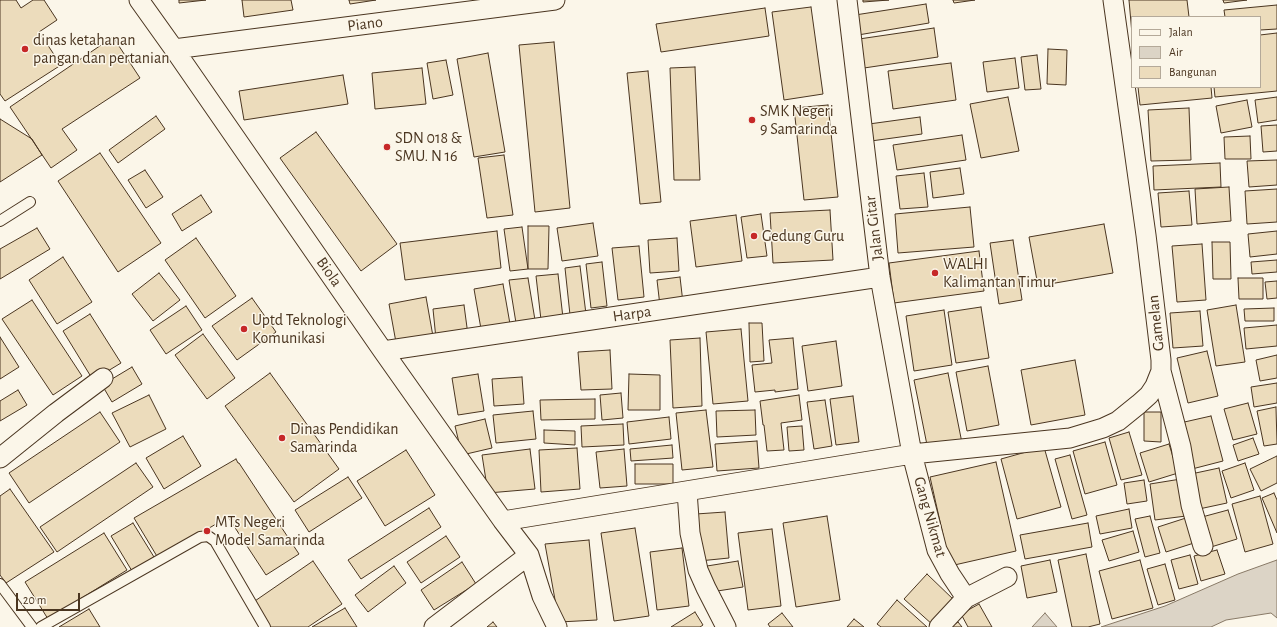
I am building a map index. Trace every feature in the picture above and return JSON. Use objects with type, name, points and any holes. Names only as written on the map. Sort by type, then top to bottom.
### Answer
[{"type":"street","name":"Biola","points":[[139,0],[503,521],[525,549]]},
{"type":"street","name":"Piano","points":[[174,49],[555,0]]},
{"type":"street","name":"Jalan Gitar","points":[[847,0],[880,277],[912,454]]},
{"type":"street","name":"Gamelan","points":[[503,521],[912,454],[1070,438],[1098,430],[1118,421],[1139,404],[1149,395],[1155,386],[1161,371],[1146,235],[1113,0]]},
{"type":"street","name":"Harpa","points":[[384,351],[880,277]]},
{"type":"street","points":[[1161,371],[1181,447],[1191,505],[1203,546]]},
{"type":"street","points":[[0,458],[56,413],[104,378]]},
{"type":"street","name":"Gang Nikmat","points":[[912,454],[937,550],[950,574],[966,598]]},
{"type":"street","points":[[687,491],[690,533],[698,570],[726,627]]},
{"type":"street","points":[[434,627],[525,549],[542,596],[557,627]]},
{"type":"street","points":[[938,627],[966,598],[1007,577]]},
{"type":"lane","points":[[0,221],[30,202]]},
{"type":"lane","points":[[42,627],[200,537],[208,536],[215,541],[265,627]]},
{"type":"lane","points":[[0,584],[32,627]]},
{"type":"water","points":[[1277,560],[1277,618],[1271,613],[1226,620],[1211,627],[1101,627],[1165,606],[1238,574]]},
{"type":"water","points":[[1045,613],[1057,627],[1032,627]]},
{"type":"building","name":"dinas ketahanan pangan dan pertanian","points":[[0,0],[16,0],[21,8],[33,0],[44,0],[57,20],[39,32],[61,65],[5,101],[0,94]]},
{"type":"building","points":[[179,0],[206,0],[179,3]]},
{"type":"building","points":[[242,0],[291,0],[293,10],[244,17]]},
{"type":"building","points":[[349,0],[376,0],[350,4]]},
{"type":"building","points":[[863,0],[889,0],[863,2]]},
{"type":"building","points":[[953,0],[975,0],[954,3]]},
{"type":"building","points":[[1129,0],[1187,0],[1189,16],[1131,16],[1131,23]]},
{"type":"building","points":[[1223,0],[1247,0],[1224,3]]},
{"type":"building","points":[[926,4],[929,23],[858,35],[855,15]]},
{"type":"building","points":[[1277,5],[1277,29],[1261,30],[1261,16],[1225,16],[1224,10]]},
{"type":"building","points":[[811,7],[823,94],[784,100],[772,12]]},
{"type":"building","points":[[765,8],[769,36],[661,52],[656,24]]},
{"type":"building","points":[[934,28],[938,57],[864,68],[859,39]]},
{"type":"building","points":[[1277,33],[1277,91],[1215,97],[1214,88],[1261,88],[1261,35]]},
{"type":"building","points":[[113,37],[140,78],[62,129],[77,150],[51,168],[10,107]]},
{"type":"building","points":[[554,42],[570,208],[535,212],[519,45]]},
{"type":"building","points":[[1048,49],[1067,50],[1066,85],[1047,84]]},
{"type":"building","points":[[488,53],[505,152],[474,157],[457,59]]},
{"type":"building","points":[[1037,55],[1041,89],[1025,90],[1021,57]]},
{"type":"building","points":[[1015,58],[1019,88],[987,92],[983,62]]},
{"type":"building","points":[[446,60],[453,95],[433,99],[427,63]]},
{"type":"building","points":[[951,63],[956,100],[893,109],[888,71]]},
{"type":"building","points":[[695,67],[700,180],[674,180],[670,68]]},
{"type":"building","points":[[422,68],[426,104],[375,109],[372,73]]},
{"type":"building","points":[[648,71],[661,202],[640,204],[627,73]]},
{"type":"building","points":[[343,75],[348,104],[244,120],[239,91]]},
{"type":"building","points":[[1138,88],[1211,88],[1212,98],[1140,105]]},
{"type":"building","points":[[1008,97],[1019,151],[981,158],[970,104]]},
{"type":"building","points":[[1277,97],[1277,120],[1258,123],[1255,100]]},
{"type":"building","points":[[1247,100],[1252,127],[1221,133],[1216,106]]},
{"type":"building","points":[[828,105],[838,197],[804,200],[794,108]]},
{"type":"building","points":[[1189,108],[1191,160],[1151,161],[1148,110]]},
{"type":"building","points":[[156,116],[165,129],[118,163],[109,150]]},
{"type":"building","points":[[920,117],[922,134],[871,141],[869,124]]},
{"type":"building","points":[[0,119],[32,139],[42,155],[0,182]]},
{"type":"building","points":[[1277,125],[1277,151],[1263,152],[1261,126]]},
{"type":"building","points":[[316,132],[397,244],[361,271],[280,158]]},
{"type":"building","points":[[962,135],[966,160],[897,170],[893,145]]},
{"type":"building","points":[[1250,136],[1251,159],[1225,159],[1224,137]]},
{"type":"building","points":[[100,153],[161,243],[118,272],[58,181]]},
{"type":"building","points":[[504,155],[513,215],[487,218],[478,158]]},
{"type":"building","points":[[1277,160],[1277,185],[1249,187],[1247,161]]},
{"type":"building","points":[[1220,163],[1221,187],[1154,190],[1153,166]]},
{"type":"building","points":[[960,168],[964,194],[933,198],[930,172]]},
{"type":"building","points":[[145,170],[163,197],[146,208],[128,180]]},
{"type":"building","points":[[924,173],[928,207],[900,209],[896,176]]},
{"type":"building","points":[[1229,187],[1231,221],[1197,224],[1195,189]]},
{"type":"building","points":[[1277,189],[1277,222],[1247,224],[1245,191]]},
{"type":"building","points":[[1189,191],[1192,225],[1161,227],[1158,193]]},
{"type":"building","points":[[201,195],[212,212],[182,231],[172,214]]},
{"type":"building","points":[[970,207],[974,247],[898,253],[895,214]]},
{"type":"building","points":[[830,210],[833,260],[773,263],[770,213]]},
{"type":"building","name":"Gedung Guru","points":[[761,214],[767,256],[747,258],[741,217]]},
{"type":"building","points":[[736,215],[742,261],[696,267],[690,221]]},
{"type":"building","points":[[593,223],[598,256],[562,261],[557,228]]},
{"type":"building","points":[[1104,224],[1113,273],[1038,286],[1029,237]]},
{"type":"building","points":[[528,226],[549,226],[548,269],[528,269]]},
{"type":"building","points":[[522,227],[528,269],[510,271],[504,229]]},
{"type":"building","points":[[37,228],[50,249],[0,279],[0,249]]},
{"type":"building","points":[[497,231],[501,268],[405,280],[400,243]]},
{"type":"building","points":[[1277,231],[1277,254],[1250,257],[1248,234]]},
{"type":"building","points":[[196,238],[236,296],[205,318],[165,260]]},
{"type":"building","points":[[677,238],[679,271],[650,273],[648,240]]},
{"type":"building","points":[[1013,240],[1022,300],[999,304],[990,243]]},
{"type":"building","points":[[1212,242],[1230,242],[1231,279],[1213,279]]},
{"type":"building","points":[[1202,244],[1206,300],[1177,302],[1172,246]]},
{"type":"building","points":[[639,246],[644,297],[618,300],[612,248]]},
{"type":"building","points":[[979,251],[984,291],[894,303],[889,263]]},
{"type":"building","points":[[63,257],[92,302],[57,324],[29,280]]},
{"type":"building","points":[[1277,260],[1277,272],[1252,274],[1251,262]]},
{"type":"building","points":[[602,262],[607,306],[591,308],[586,264]]},
{"type":"building","points":[[580,266],[586,314],[570,315],[565,268]]},
{"type":"building","points":[[159,273],[180,300],[153,321],[132,294]]},
{"type":"building","points":[[558,274],[563,318],[541,320],[536,276]]},
{"type":"building","points":[[680,277],[683,303],[660,306],[657,280]]},
{"type":"building","points":[[528,278],[535,320],[516,323],[509,280]]},
{"type":"building","points":[[1238,278],[1263,278],[1263,299],[1239,299]]},
{"type":"building","points":[[1277,281],[1277,298],[1267,299],[1265,282]]},
{"type":"building","points":[[503,284],[510,324],[481,329],[474,289]]},
{"type":"building","points":[[426,297],[434,342],[397,348],[389,304]]},
{"type":"building","name":"Uptd Teknologi Komunikasi","points":[[252,298],[276,332],[237,360],[212,326]]},
{"type":"building","points":[[32,300],[82,376],[53,395],[2,319]]},
{"type":"building","points":[[464,305],[468,335],[436,339],[433,309]]},
{"type":"building","points":[[1236,305],[1245,362],[1216,366],[1207,310]]},
{"type":"building","points":[[186,306],[202,330],[166,354],[150,330]]},
{"type":"building","points":[[981,307],[989,358],[956,363],[948,312]]},
{"type":"building","points":[[1274,308],[1274,321],[1245,321],[1244,309]]},
{"type":"building","points":[[944,310],[952,365],[914,371],[906,316]]},
{"type":"building","points":[[1200,311],[1203,346],[1173,348],[1170,313]]},
{"type":"building","points":[[90,314],[121,363],[93,380],[63,331]]},
{"type":"building","points":[[749,323],[762,323],[764,361],[750,362]]},
{"type":"building","points":[[1277,325],[1277,346],[1246,349],[1244,328]]},
{"type":"building","points":[[741,329],[748,401],[713,404],[706,332]]},
{"type":"building","points":[[203,334],[235,378],[207,399],[175,355]]},
{"type":"building","points":[[0,337],[19,367],[0,379]]},
{"type":"building","points":[[700,338],[702,406],[673,408],[670,340]]},
{"type":"building","points":[[793,338],[798,389],[775,392],[775,390],[755,392],[752,365],[772,363],[769,340]]},
{"type":"building","points":[[836,341],[842,386],[808,391],[802,346]]},
{"type":"building","points":[[610,350],[612,389],[581,390],[578,352]]},
{"type":"building","points":[[1207,351],[1218,396],[1188,403],[1177,358]]},
{"type":"building","points":[[1277,355],[1277,378],[1260,381],[1256,360]]},
{"type":"building","points":[[1075,360],[1085,415],[1031,425],[1021,370]]},
{"type":"building","points":[[988,366],[999,425],[967,431],[956,372]]},
{"type":"building","points":[[132,367],[142,384],[112,402],[102,385]]},
{"type":"building","name":"Dinas Pendidikan Samarinda","points":[[270,373],[339,469],[294,502],[225,406]]},
{"type":"building","points":[[948,373],[962,443],[928,450],[914,380]]},
{"type":"building","points":[[478,374],[484,411],[458,415],[452,378]]},
{"type":"building","points":[[629,374],[660,375],[660,410],[628,410]]},
{"type":"building","points":[[522,377],[524,404],[494,406],[492,379]]},
{"type":"building","points":[[1277,383],[1277,403],[1254,407],[1251,387]]},
{"type":"building","points":[[18,390],[27,405],[0,421],[0,401]]},
{"type":"building","points":[[621,393],[623,418],[602,420],[600,395]]},
{"type":"building","points":[[149,395],[166,429],[130,447],[112,413]]},
{"type":"building","points":[[799,395],[802,420],[781,423],[784,450],[767,451],[760,401]]},
{"type":"building","points":[[853,396],[859,442],[836,445],[830,399]]},
{"type":"building","points":[[595,399],[595,419],[541,420],[540,400]]},
{"type":"building","points":[[825,400],[832,446],[814,449],[807,402]]},
{"type":"building","points":[[1248,403],[1257,434],[1233,440],[1224,409]]},
{"type":"building","points":[[1276,407],[1277,444],[1264,446],[1257,411]]},
{"type":"building","points":[[706,410],[713,467],[682,470],[676,413]]},
{"type":"building","points":[[755,410],[756,435],[717,437],[716,411]]},
{"type":"building","points":[[533,411],[536,439],[496,443],[493,415]]},
{"type":"building","points":[[100,412],[120,442],[29,503],[9,473]]},
{"type":"building","points":[[1144,412],[1161,412],[1161,442],[1144,441]]},
{"type":"building","points":[[1211,416],[1223,461],[1192,469],[1180,423]]},
{"type":"building","points":[[669,417],[671,439],[629,444],[627,422]]},
{"type":"building","points":[[485,419],[492,448],[462,455],[455,426]]},
{"type":"building","points":[[623,424],[624,445],[582,447],[581,426]]},
{"type":"building","points":[[802,426],[804,450],[789,451],[787,427]]},
{"type":"building","points":[[544,430],[575,431],[575,445],[544,443]]},
{"type":"building","points":[[1129,432],[1142,475],[1121,480],[1109,438]]},
{"type":"building","points":[[183,436],[201,466],[164,489],[146,458]]},
{"type":"building","points":[[1253,438],[1259,454],[1238,461],[1233,445]]},
{"type":"building","points":[[757,441],[759,468],[717,471],[715,444]]},
{"type":"building","points":[[1105,442],[1117,485],[1085,494],[1073,451]]},
{"type":"building","points":[[1169,444],[1178,473],[1149,482],[1140,453]]},
{"type":"building","points":[[672,445],[673,458],[631,461],[630,449]]},
{"type":"building","points":[[1044,447],[1061,507],[1017,519],[1001,459]]},
{"type":"building","points":[[577,448],[580,489],[541,492],[539,450]]},
{"type":"building","points":[[530,449],[535,489],[488,493],[482,455]]},
{"type":"building","points":[[624,449],[627,486],[600,488],[596,452]]},
{"type":"building","points":[[406,450],[435,495],[385,526],[357,481]]},
{"type":"building","points":[[1070,455],[1087,515],[1072,519],[1055,459]]},
{"type":"building","points":[[1277,456],[1277,483],[1261,491],[1250,469]]},
{"type":"building","points":[[236,459],[299,554],[266,575],[228,517],[158,558],[134,518]]},
{"type":"building","points":[[996,462],[1016,551],[950,566],[930,477]]},
{"type":"building","points":[[136,463],[153,487],[57,552],[40,527]]},
{"type":"building","points":[[1245,463],[1254,490],[1231,498],[1222,471]]},
{"type":"building","points":[[635,464],[673,464],[673,484],[635,484]]},
{"type":"building","points":[[1219,468],[1227,503],[1199,509],[1191,474]]},
{"type":"building","points":[[348,477],[362,498],[309,532],[295,510]]},
{"type":"building","points":[[1181,479],[1186,516],[1155,520],[1150,484]]},
{"type":"building","points":[[1144,480],[1147,501],[1127,504],[1124,483]]},
{"type":"building","points":[[10,489],[54,552],[6,583],[0,575],[0,496]]},
{"type":"building","points":[[1274,493],[1277,500],[1277,533],[1262,498]]},
{"type":"building","points":[[1260,496],[1273,544],[1245,552],[1232,504]]},
{"type":"building","points":[[429,508],[441,527],[361,579],[348,560]]},
{"type":"building","points":[[1129,509],[1132,528],[1100,534],[1096,516]]},
{"type":"building","points":[[1228,510],[1237,539],[1211,547],[1202,517]]},
{"type":"building","points":[[725,512],[729,558],[699,561],[696,514]]},
{"type":"building","points":[[827,516],[840,600],[796,607],[783,523]]},
{"type":"building","points":[[1150,516],[1160,553],[1145,557],[1135,519]]},
{"type":"building","points":[[1189,517],[1197,542],[1166,552],[1158,527]]},
{"type":"building","points":[[133,523],[154,557],[132,571],[111,536]]},
{"type":"building","points":[[1088,523],[1092,547],[1025,559],[1020,535]]},
{"type":"building","points":[[635,528],[649,616],[614,621],[601,533]]},
{"type":"building","points":[[772,529],[781,606],[748,610],[738,533]]},
{"type":"building","points":[[1133,531],[1139,552],[1109,561],[1102,540]]},
{"type":"building","points":[[104,533],[127,570],[48,619],[25,582]]},
{"type":"building","points":[[446,536],[460,557],[421,583],[407,562]]},
{"type":"building","points":[[589,540],[597,620],[559,622],[545,544]]},
{"type":"building","points":[[682,548],[689,606],[657,610],[650,552]]},
{"type":"building","points":[[1217,550],[1225,574],[1201,581],[1194,556]]},
{"type":"building","points":[[1086,554],[1100,624],[1088,627],[1072,627],[1058,560]]},
{"type":"building","points":[[1190,555],[1198,584],[1179,589],[1171,560]]},
{"type":"building","points":[[1050,560],[1057,592],[1027,598],[1021,566]]},
{"type":"building","points":[[1140,560],[1153,608],[1112,619],[1099,571]]},
{"type":"building","points":[[313,561],[342,604],[308,627],[269,627],[252,603]]},
{"type":"building","points":[[738,561],[743,587],[711,592],[707,566]]},
{"type":"building","points":[[462,562],[476,584],[434,610],[421,590]]},
{"type":"building","points":[[1165,564],[1175,600],[1158,605],[1147,569]]},
{"type":"building","points":[[394,566],[406,583],[368,612],[355,595]]},
{"type":"building","points":[[927,574],[955,601],[933,625],[904,599]]},
{"type":"building","points":[[897,600],[927,627],[881,627],[877,624]]},
{"type":"building","points":[[979,604],[992,627],[968,627],[961,614]]},
{"type":"building","points":[[345,608],[357,627],[312,627]]},
{"type":"building","points":[[89,609],[100,627],[59,627]]},
{"type":"building","points":[[695,612],[703,625],[700,627],[671,627]]},
{"type":"building","points":[[782,613],[793,627],[770,627],[768,624]]},
{"type":"building","points":[[854,619],[864,627],[847,627]]},
{"type":"building","points":[[493,622],[497,627],[487,627]]},
{"type":"building","points":[[958,622],[962,627],[950,627]]},
{"type":"place","name":"dinas ketahanan pangan dan pertanian","points":[[25,49]]},
{"type":"place","name":"SMK Negeri 9 Samarinda","points":[[752,120]]},
{"type":"place","name":"SDN 018 & SMU. N 16","points":[[387,147]]},
{"type":"place","name":"Gedung Guru","points":[[754,236]]},
{"type":"place","name":"WALHI Kalimantan Timur","points":[[935,273]]},
{"type":"place","name":"Uptd Teknologi Komunikasi","points":[[244,329]]},
{"type":"place","name":"Dinas Pendidikan Samarinda","points":[[282,438]]},
{"type":"place","name":"MTs Negeri Model Samarinda","points":[[207,531]]}]
